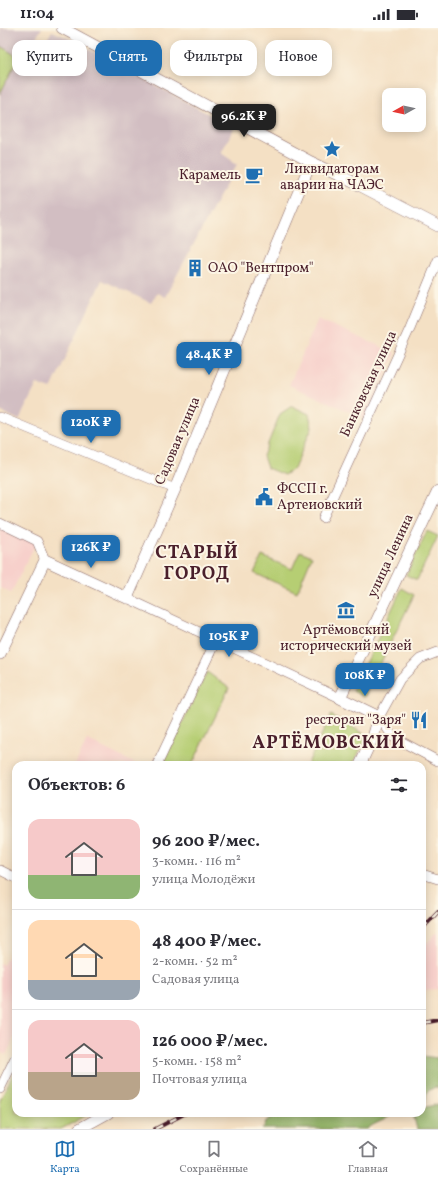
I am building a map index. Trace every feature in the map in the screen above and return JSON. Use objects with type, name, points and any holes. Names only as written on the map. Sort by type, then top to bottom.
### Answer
[{"type":"street","points":[[62,28],[312,162],[438,226]]},
{"type":"street","name":"Садовая улица","points":[[127,598],[175,489],[312,162]]},
{"type":"street","name":"Банковская улица","points":[[323,518],[410,328],[438,260]]},
{"type":"street","points":[[0,417],[175,489]]},
{"type":"street","name":"улица Ленина","points":[[340,698],[438,491]]},
{"type":"street","points":[[0,523],[36,541],[45,560],[380,717],[393,737],[438,761]]},
{"type":"street","points":[[0,654],[45,560]]},
{"type":"street","points":[[159,761],[216,640]]},
{"type":"street","points":[[362,761],[380,717],[400,679],[420,659],[438,652]]},
{"type":"street","points":[[0,870],[12,876]]},
{"type":"street","points":[[426,875],[438,879]]},
{"type":"street","points":[[0,1089],[12,1064]]},
{"type":"street","points":[[79,1129],[101,1117]]},
{"type":"shaded area","points":[[0,28],[42,28],[35,40],[12,40],[12,76],[87,76],[87,48],[95,53],[95,76],[138,76],[234,128],[221,153],[237,164],[165,297],[157,293],[151,303],[102,280],[51,389],[37,384],[19,420],[0,411]]},
{"type":"shaded area","points":[[52,31],[72,40],[47,40]]},
{"type":"shaded area","points":[[318,319],[395,353],[366,419],[289,385]]},
{"type":"shaded area","points":[[0,525],[36,543],[11,593],[0,588]]},
{"type":"shaded area","points":[[87,740],[130,761],[77,761]]},
{"type":"shaded area","points":[[438,931],[438,989],[426,990],[426,944]]},
{"type":"shaded area","points":[[12,948],[12,1042],[6,1055],[0,1052],[0,963],[3,965]]},
{"type":"green space","points":[[0,46],[12,53],[12,70],[0,94]]},
{"type":"green space","points":[[292,406],[309,414],[312,427],[294,469],[284,475],[267,468],[263,456],[280,414]]},
{"type":"green space","points":[[427,531],[438,536],[417,580],[406,575]]},
{"type":"green space","points":[[300,551],[312,556],[297,592],[254,573],[262,556],[292,569]]},
{"type":"green space","points":[[402,588],[414,595],[364,697],[353,691]]},
{"type":"green space","points":[[207,672],[229,688],[194,761],[164,761]]},
{"type":"green space","points":[[331,715],[368,736],[354,761],[309,761]]},
{"type":"green space","points":[[426,1056],[438,1058],[438,1089],[435,1087],[428,1091],[426,1098]]},
{"type":"green space","points":[[12,1076],[12,1117],[84,1117],[61,1129],[0,1129],[0,1100]]},
{"type":"green space","points":[[438,1104],[438,1129],[417,1129],[414,1117],[426,1117],[426,1107]]},
{"type":"green space","points":[[273,1117],[388,1117],[367,1129],[262,1129],[266,1121]]},
{"type":"railway","points":[[426,925],[438,912]]},
{"type":"railway","points":[[426,1022],[438,1020]]},
{"type":"railway","points":[[155,1129],[178,1117]]},
{"type":"place","name":"Ликвидаторам аварии на ЧАЭС","points":[[332,149]]},
{"type":"place","name":"Карамель","points":[[254,175]]},
{"type":"place","name":"ОАО \"Вентпром\"","points":[[195,268]]},
{"type":"place","name":"ФССП г. Артеиовский","points":[[264,497]]},
{"type":"place","name":"Артёмовский исторический музей","points":[[346,610]]},
{"type":"place","name":"ресторан \"Заря\"","points":[[419,720]]},
{"type":"district","name":"СТАРЫЙ ГОРОД","points":[[197,563]]},
{"type":"district","name":"АРТЁМОВСКИЙ","points":[[329,743]]}]
